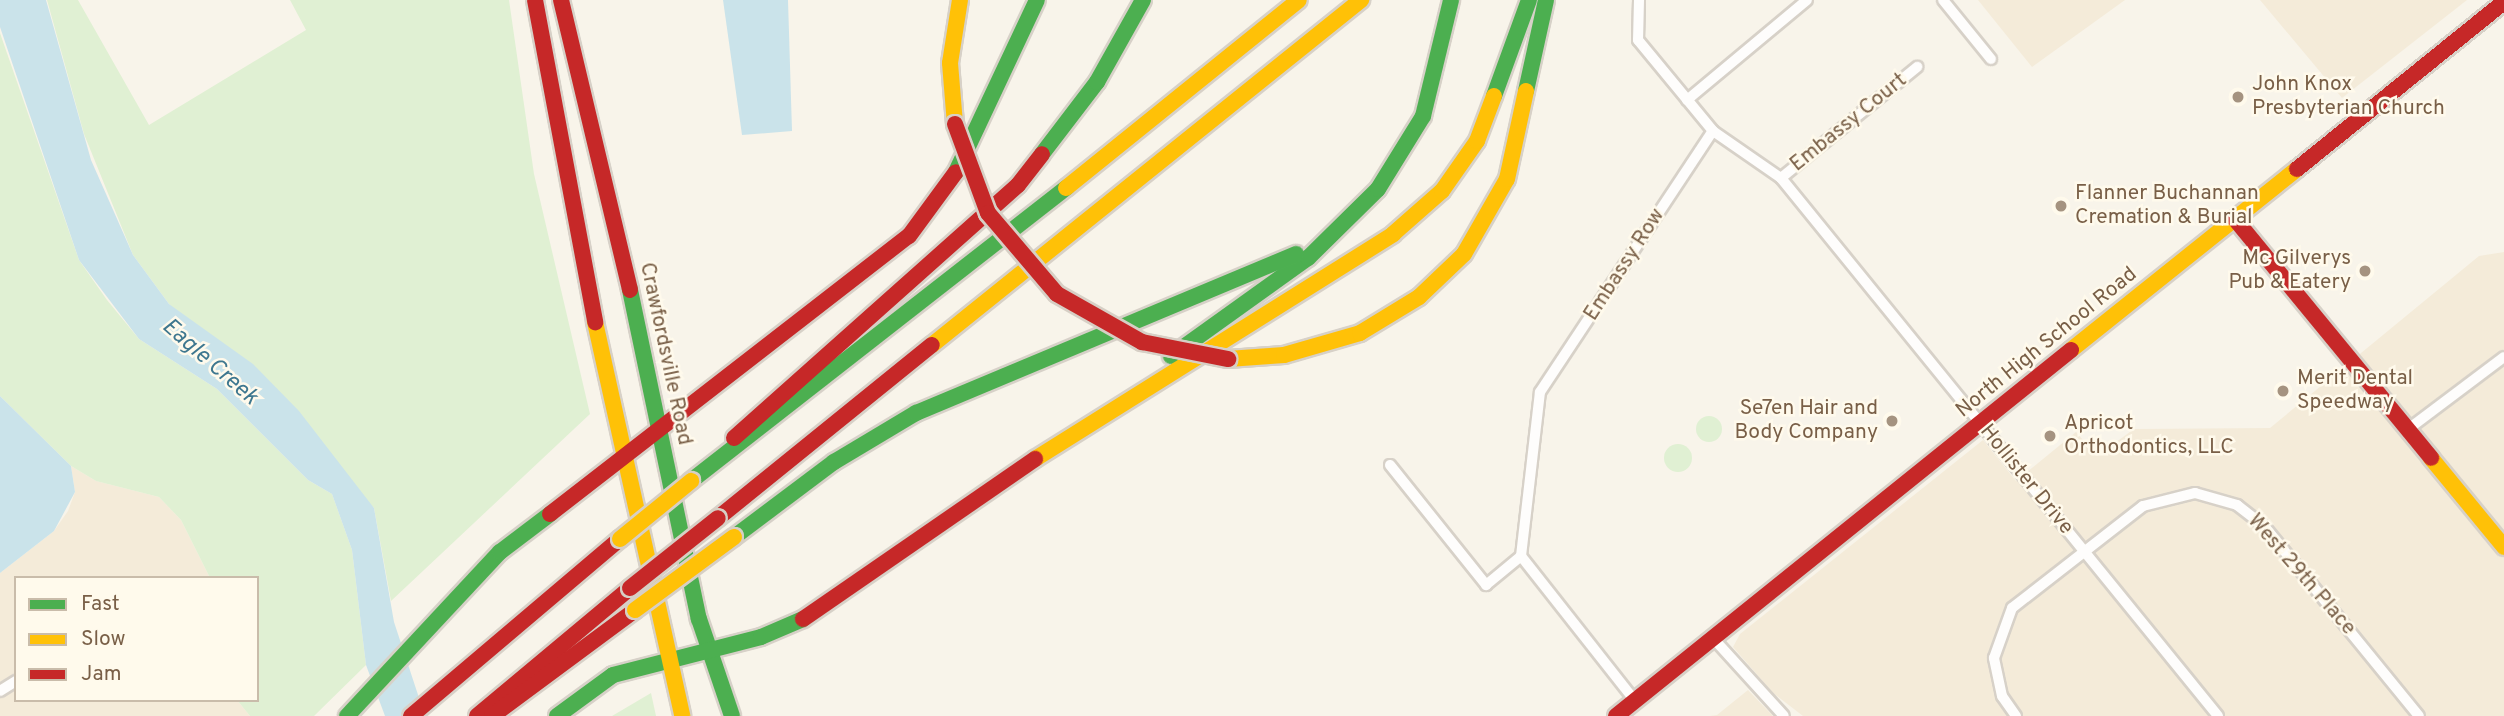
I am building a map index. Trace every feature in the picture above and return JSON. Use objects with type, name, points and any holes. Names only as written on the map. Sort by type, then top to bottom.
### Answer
[{"type":"main road","points":[[535,0],[622,456],[666,660],[682,716]]},
{"type":"main road","name":"Crawfordsville Road","points":[[561,0],[709,649],[732,716]]},
{"type":"main road","points":[[960,0],[950,63],[955,124],[988,214],[1020,258],[1057,294],[1142,342],[1228,359],[1283,355],[1360,333],[1419,297],[1464,254],[1493,210],[1514,159],[1546,0]]},
{"type":"main road","points":[[347,716],[500,552],[622,456],[858,281],[925,217],[970,154],[1037,0]]},
{"type":"main road","points":[[691,481],[763,409],[1018,185],[1091,91],[1143,0]]},
{"type":"main road","points":[[411,716],[691,481],[826,381],[1299,0]]},
{"type":"main road","points":[[477,716],[630,588],[1361,0]]},
{"type":"main road","points":[[557,716],[613,675],[761,637],[808,616],[1308,258],[1377,189],[1412,137],[1432,91],[1451,0]]},
{"type":"main road","points":[[988,488],[1278,308],[1429,204],[1486,125],[1530,0]]},
{"type":"main road","name":"North High School Road","points":[[1616,716],[2504,2]]},
{"type":"main road","points":[[2235,219],[2504,547]]},
{"type":"main road","points":[[492,716],[834,463],[916,413],[1263,271],[1334,231]]},
{"type":"street","points":[[1639,0],[1638,40],[1713,131]]},
{"type":"street","points":[[1687,100],[1807,0]]},
{"type":"street","points":[[1943,0],[1991,59]]},
{"type":"street","name":"Embassy Court","points":[[1781,178],[1917,67]]},
{"type":"street","name":"Hollister Drive","points":[[1713,131],[1781,178],[2218,716]]},
{"type":"street","name":"Embassy Row","points":[[1521,556],[1540,392],[1713,131]]},
{"type":"street","points":[[2407,430],[2504,357]]},
{"type":"street","points":[[1390,465],[1486,585],[1521,556],[1634,701]]},
{"type":"street","name":"West 29th Place","points":[[2016,716],[1996,677],[2000,629],[2019,601],[2084,551],[2161,499],[2195,493],[2237,505],[2264,526],[2419,716]]},
{"type":"street","points":[[1713,638],[1784,716]]},
{"type":"shaded area","points":[[1978,0],[2125,0],[2032,67]]},
{"type":"shaded area","points":[[2260,0],[2467,0],[2342,98]]},
{"type":"shaded area","points":[[2504,252],[2504,716],[1803,716],[1773,693],[1733,647],[1740,634],[1983,440],[2016,481],[2076,432],[2097,456],[2134,429],[2270,428],[2479,256]]},
{"type":"shaded area","points":[[71,466],[96,481],[159,497],[181,520],[209,576],[14,576],[14,702],[239,702],[250,716],[0,716],[0,573],[54,531],[68,511],[75,492]]},
{"type":"shaded area","points":[[1748,690],[1773,716],[1710,716],[1717,715]]},
{"type":"green space","points":[[47,0],[78,0],[149,125],[306,30],[290,0],[509,0],[534,174],[590,414],[391,601],[374,508],[169,304],[133,255],[84,134]]},
{"type":"green space","points":[[0,33],[79,260],[107,300],[139,339],[217,389],[308,480],[332,494],[352,550],[366,665],[314,716],[250,716],[239,702],[259,702],[259,576],[209,576],[181,520],[159,497],[96,481],[71,466],[0,396]]},
{"type":"green space","points":[[1709,416],[1719,419],[1722,429],[1719,439],[1709,442],[1699,439],[1696,429],[1699,419]]},
{"type":"green space","points":[[1678,444],[1688,448],[1692,458],[1688,468],[1678,472],[1668,468],[1664,458],[1668,448]]},
{"type":"green space","points":[[651,693],[656,716],[612,716]]},
{"type":"water","name":"Eagle Creek","points":[[0,0],[46,0],[91,160],[133,255],[169,304],[253,364],[299,411],[374,508],[394,622],[425,716],[385,716],[366,665],[352,550],[332,494],[308,480],[217,389],[139,339],[79,260],[0,27]]},
{"type":"water","points":[[723,0],[788,0],[792,131],[742,135]]},
{"type":"water","points":[[0,396],[71,466],[75,492],[54,531],[0,573]]},
{"type":"traffic: fast","points":[[956,172],[1037,0]]},
{"type":"traffic: fast","points":[[1042,154],[1097,82],[1143,0]]},
{"type":"traffic: fast","points":[[1171,356],[1308,258],[1378,189],[1423,116],[1451,0]]},
{"type":"traffic: fast","points":[[1494,96],[1529,0]]},
{"type":"traffic: fast","points":[[1526,91],[1546,0]]},
{"type":"traffic: fast","points":[[691,481],[1066,188]]},
{"type":"traffic: fast","points":[[734,537],[834,462],[916,413],[1296,254]]},
{"type":"traffic: fast","points":[[630,290],[699,619],[732,716]]},
{"type":"traffic: fast","points":[[347,716],[500,552],[550,514]]},
{"type":"traffic: fast","points":[[557,716],[613,675],[761,637],[803,619]]},
{"type":"traffic: slow","points":[[955,124],[950,63],[960,0]]},
{"type":"traffic: slow","points":[[1066,188],[1299,0]]},
{"type":"traffic: slow","points":[[932,345],[1361,0]]},
{"type":"traffic: slow","points":[[1228,359],[1284,355],[1360,333],[1419,297],[1464,254],[1507,179],[1526,91]]},
{"type":"traffic: slow","points":[[1035,459],[1393,234],[1442,191],[1477,141],[1494,96]]},
{"type":"traffic: slow","points":[[2071,350],[2297,169]]},
{"type":"traffic: slow","points":[[595,322],[682,716]]},
{"type":"traffic: slow","points":[[2431,458],[2504,547]]},
{"type":"traffic: slow","points":[[620,539],[691,481]]},
{"type":"traffic: slow","points":[[635,610],[734,537]]},
{"type":"traffic: jam","points":[[535,0],[595,322]]},
{"type":"traffic: jam","points":[[561,0],[630,290]]},
{"type":"traffic: jam","points":[[2297,169],[2504,2]]},
{"type":"traffic: jam","points":[[955,124],[988,213],[1057,294],[1142,342],[1228,359]]},
{"type":"traffic: jam","points":[[734,438],[1018,185],[1042,154]]},
{"type":"traffic: jam","points":[[550,514],[909,236],[956,172]]},
{"type":"traffic: jam","points":[[2235,219],[2431,458]]},
{"type":"traffic: jam","points":[[718,518],[932,345]]},
{"type":"traffic: jam","points":[[1616,716],[2071,350]]},
{"type":"traffic: jam","points":[[803,619],[1035,459]]},
{"type":"traffic: jam","points":[[630,588],[718,518]]},
{"type":"traffic: jam","points":[[411,716],[620,539]]},
{"type":"traffic: jam","points":[[477,716],[630,588]]},
{"type":"traffic: jam","points":[[492,716],[635,610]]},
{"type":"place","name":"John Knox Presbyterian Church","points":[[2238,97]]},
{"type":"place","name":"Flanner Buchannan Cremation & Burial","points":[[2061,206]]},
{"type":"place","name":"Mc Gilverys Pub & Eatery","points":[[2365,271]]},
{"type":"place","name":"Merit Dental Speedway","points":[[2283,391]]},
{"type":"place","name":"Se7en Hair and Body Company","points":[[1892,421]]},
{"type":"place","name":"Apricot Orthodontics, LLC","points":[[2050,436]]}]
